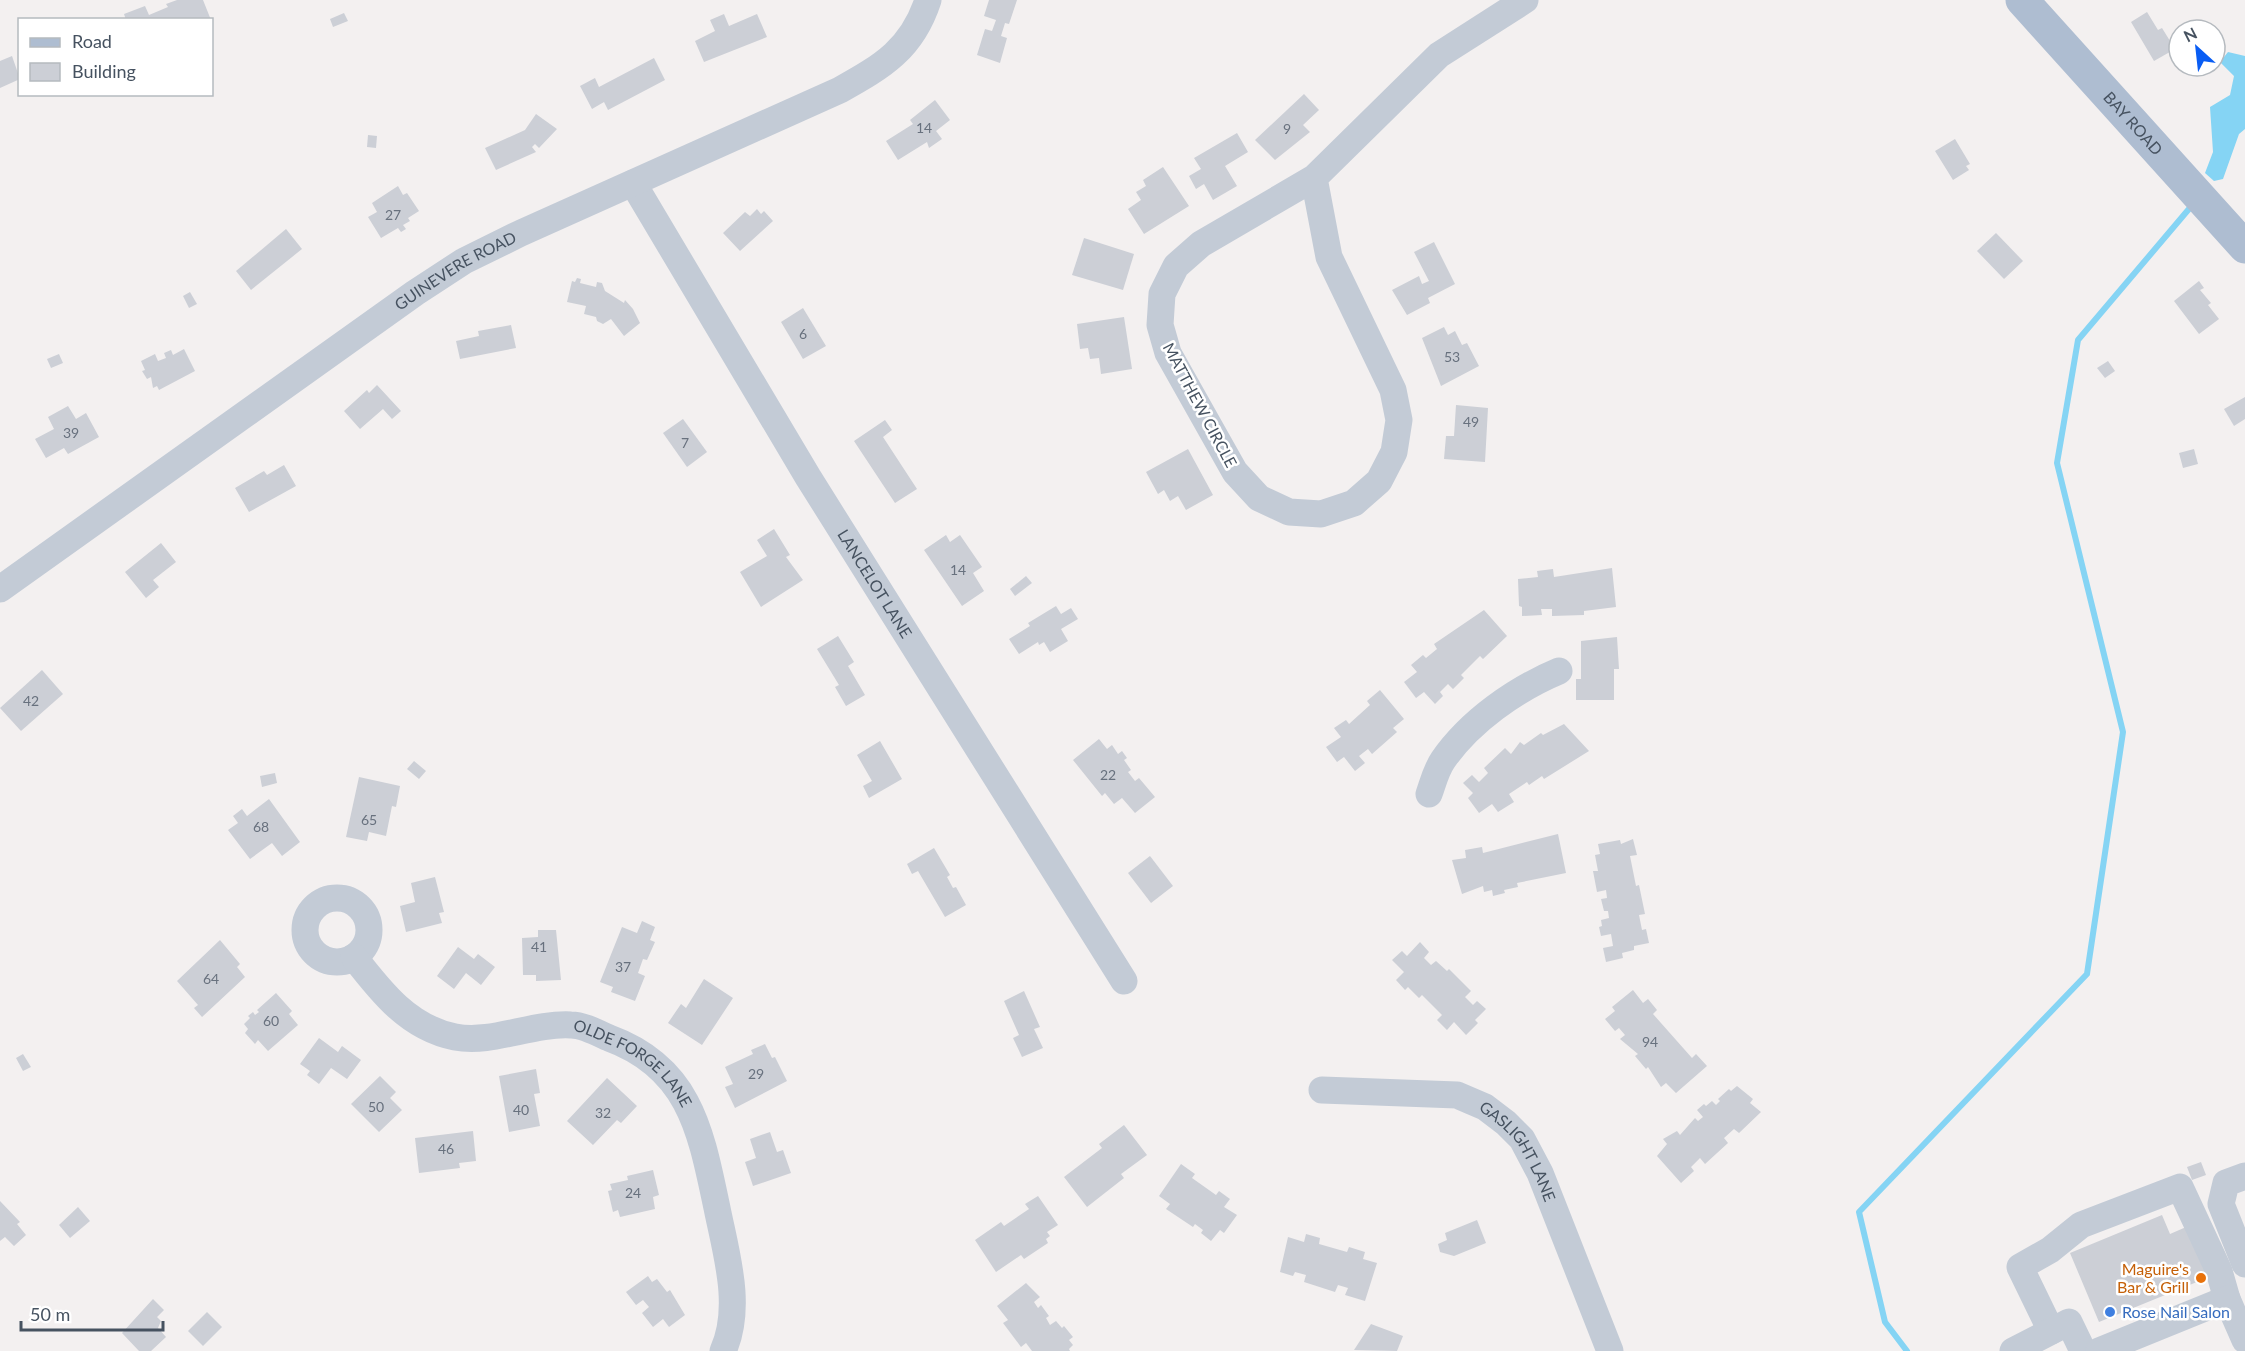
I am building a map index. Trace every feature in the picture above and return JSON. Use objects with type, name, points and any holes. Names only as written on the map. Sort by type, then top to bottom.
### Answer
[{"type":"main road","name":"BAY ROAD","points":[[2022,0],[2245,247]]},
{"type":"street","name":"GUINEVERE ROAD","points":[[0,589],[447,271],[521,233],[840,90],[878,69],[894,57],[913,34],[928,0]]},
{"type":"street","name":"MATTHEW CIRCLE","points":[[1314,178],[1329,257],[1393,390],[1399,420],[1394,452],[1379,481],[1354,503],[1321,514],[1289,512],[1259,498],[1235,472],[1168,353],[1160,325],[1162,294],[1176,266],[1201,244],[1314,178],[1439,55],[1525,0]]},
{"type":"street","name":"LANCELOT LANE","points":[[633,183],[808,477],[1124,981]]},
{"type":"street","points":[[1429,794],[1441,762],[1476,722],[1518,694],[1559,671]]},
{"type":"street","name":"OLDE FORGE LANE","points":[[354,957],[392,1003],[410,1019],[433,1030],[455,1037],[485,1039],[531,1027],[573,1024],[618,1041],[654,1063],[681,1092],[697,1124],[707,1162],[729,1264],[732,1308],[723,1351]]},
{"type":"street","name":"GASLIGHT LANE","points":[[1322,1090],[1450,1093],[1485,1107],[1506,1123],[1522,1139],[1540,1173],[1610,1351]]},
{"type":"street","points":[[2245,1176],[2226,1183],[2221,1204],[2245,1264]]},
{"type":"street","points":[[2051,1331],[2020,1267],[2050,1250],[2081,1225],[2180,1187],[2219,1271],[2227,1299],[2245,1343],[2230,1351]]},
{"type":"street","points":[[2099,1351],[2143,1343],[2227,1299]]},
{"type":"street","points":[[2013,1351],[2069,1322],[2083,1351]]},
{"type":"water","points":[[2227,53],[2245,56],[2245,129],[2239,134],[2223,179],[2214,181],[2205,173],[2213,152],[2210,107],[2230,95],[2234,76],[2227,69]]},
{"type":"building","points":[[177,0],[203,0],[210,18],[125,18],[124,14],[145,6],[149,15],[168,7],[166,4]]},
{"type":"building","points":[[989,0],[1017,0],[1009,24],[1005,23],[1001,36],[1007,38],[1000,63],[977,55],[985,29],[992,31],[996,20],[984,16]]},
{"type":"building","points":[[2147,12],[2158,30],[2162,28],[2167,36],[2167,54],[2154,61],[2131,22]]},
{"type":"building","points":[[344,13],[348,21],[333,27],[330,19]]},
{"type":"building","points":[[724,14],[729,26],[757,14],[767,37],[704,62],[695,41],[715,31],[710,20]]},
{"type":"building","points":[[12,56],[18,80],[0,88],[0,61]]},
{"type":"building","points":[[654,58],[665,80],[608,110],[604,102],[592,109],[580,86],[595,78],[599,87]]},
{"type":"building","points":[[1304,94],[1319,110],[1303,125],[1310,132],[1275,160],[1255,140]]},
{"type":"building","points":[[935,100],[950,120],[936,131],[942,139],[929,148],[927,142],[898,160],[886,141],[913,124],[910,120]]},
{"type":"building","points":[[536,114],[557,129],[539,148],[535,144],[532,147],[536,152],[496,170],[485,148],[525,130]]},
{"type":"building","points":[[1237,133],[1248,152],[1225,166],[1237,186],[1213,200],[1204,184],[1196,189],[1189,176],[1201,169],[1194,158]]},
{"type":"building","points":[[368,135],[377,136],[376,148],[367,147]]},
{"type":"building","points":[[1955,139],[1970,164],[1966,166],[1969,170],[1953,180],[1935,151]]},
{"type":"building","points":[[1163,167],[1189,206],[1144,234],[1128,209],[1141,200],[1136,192],[1146,186],[1143,180]]},
{"type":"building","points":[[398,186],[403,195],[407,193],[419,211],[408,218],[410,221],[403,225],[406,229],[401,232],[398,228],[381,238],[368,217],[377,212],[372,203]]},
{"type":"building","points":[[757,209],[761,214],[764,211],[773,221],[740,251],[723,233],[745,212],[750,216]]},
{"type":"building","points":[[286,229],[302,249],[251,290],[236,271]]},
{"type":"building","points":[[1996,233],[2023,261],[2004,279],[1977,251]]},
{"type":"building","points":[[1084,238],[1134,254],[1123,290],[1072,275]]},
{"type":"building","points":[[1434,242],[1455,284],[1428,298],[1430,303],[1407,315],[1392,290],[1419,276],[1422,284],[1429,281],[1414,252]]},
{"type":"building","points":[[577,278],[581,279],[580,283],[596,287],[597,282],[602,283],[605,291],[624,303],[625,300],[640,323],[624,336],[611,319],[603,324],[597,321],[596,317],[584,314],[586,306],[567,302],[572,281],[575,282]]},
{"type":"building","points":[[2199,281],[2204,288],[2200,290],[2211,303],[2208,305],[2219,319],[2199,334],[2174,301]]},
{"type":"building","points":[[190,292],[197,304],[189,308],[183,296]]},
{"type":"building","points":[[803,308],[826,346],[803,359],[781,322]]},
{"type":"building","points":[[1124,317],[1132,369],[1101,374],[1099,358],[1090,359],[1088,348],[1080,349],[1077,324]]},
{"type":"building","points":[[511,325],[516,348],[460,359],[456,341],[479,336],[478,331]]},
{"type":"building","points":[[1444,327],[1448,335],[1455,331],[1462,345],[1467,343],[1479,366],[1441,386],[1422,338]]},
{"type":"building","points":[[184,349],[195,371],[159,390],[157,386],[153,388],[151,377],[147,379],[142,371],[145,370],[141,361],[155,354],[158,361],[166,358],[164,353],[171,350],[173,355]]},
{"type":"building","points":[[59,354],[63,363],[51,368],[47,359]]},
{"type":"building","points":[[2108,361],[2115,371],[2105,378],[2097,368]]},
{"type":"building","points":[[377,385],[401,411],[392,419],[383,409],[360,429],[344,411],[367,390],[369,393]]},
{"type":"building","points":[[2245,397],[2245,419],[2234,426],[2224,409]]},
{"type":"building","points":[[1456,405],[1488,408],[1485,462],[1444,459],[1446,436],[1454,436]]},
{"type":"building","points":[[68,406],[76,419],[86,413],[99,437],[68,454],[64,448],[46,458],[35,439],[54,429],[48,417]]},
{"type":"building","points":[[683,419],[707,452],[687,467],[663,433]]},
{"type":"building","points":[[885,420],[892,430],[883,437],[917,489],[895,503],[854,441]]},
{"type":"building","points":[[1188,449],[1213,495],[1186,510],[1178,496],[1170,501],[1164,490],[1158,494],[1146,472]]},
{"type":"building","points":[[2194,449],[2198,464],[2183,468],[2179,453]]},
{"type":"building","points":[[284,465],[296,486],[249,512],[235,488],[264,471],[267,475]]},
{"type":"building","points":[[774,529],[790,555],[786,557],[803,580],[761,607],[740,572],[767,556],[757,540]]},
{"type":"building","points":[[946,535],[950,542],[960,535],[982,567],[973,573],[984,591],[962,606],[924,550]]},
{"type":"building","points":[[161,543],[176,562],[153,580],[159,587],[146,598],[125,572]]},
{"type":"building","points":[[1612,568],[1616,607],[1584,611],[1584,615],[1552,616],[1552,609],[1541,609],[1542,615],[1522,616],[1522,607],[1519,606],[1518,579],[1538,577],[1537,571],[1553,569],[1554,577]]},
{"type":"building","points":[[1026,576],[1032,583],[1015,596],[1010,589]]},
{"type":"building","points":[[1056,606],[1061,614],[1071,608],[1078,619],[1061,629],[1068,641],[1050,652],[1044,642],[1039,645],[1038,642],[1019,654],[1009,639],[1030,626],[1028,623]]},
{"type":"building","points":[[1484,610],[1507,636],[1483,659],[1480,656],[1461,675],[1464,678],[1453,689],[1448,684],[1440,692],[1443,696],[1435,704],[1424,692],[1416,698],[1404,682],[1417,672],[1411,665],[1423,655],[1426,658],[1437,649],[1434,644]]},
{"type":"building","points":[[838,636],[854,662],[848,666],[865,695],[846,706],[835,687],[839,685],[817,649]]},
{"type":"building","points":[[1617,637],[1619,669],[1614,669],[1614,700],[1576,700],[1576,679],[1581,679],[1581,641]]},
{"type":"building","points":[[42,670],[63,694],[21,731],[0,708]]},
{"type":"building","points":[[1380,690],[1404,719],[1393,728],[1397,732],[1372,754],[1368,749],[1359,756],[1365,763],[1355,771],[1344,757],[1337,762],[1326,747],[1341,737],[1334,728],[1346,720],[1349,724],[1370,705],[1367,701]]},
{"type":"building","points":[[1564,724],[1589,751],[1544,779],[1542,776],[1529,785],[1527,782],[1509,794],[1514,802],[1498,812],[1492,804],[1479,813],[1468,798],[1473,793],[1463,783],[1472,775],[1479,782],[1488,773],[1484,768],[1505,748],[1511,754],[1520,742],[1524,745],[1541,733],[1543,735]]},
{"type":"building","points":[[1099,739],[1107,749],[1112,745],[1118,754],[1122,751],[1127,758],[1124,760],[1131,770],[1128,772],[1135,781],[1139,778],[1155,797],[1135,813],[1122,798],[1114,804],[1105,793],[1102,796],[1073,760]]},
{"type":"building","points":[[880,741],[902,779],[869,798],[863,786],[872,781],[857,755]]},
{"type":"building","points":[[414,761],[426,771],[419,779],[407,769]]},
{"type":"building","points":[[275,773],[277,783],[262,787],[260,776]]},
{"type":"building","points":[[359,777],[400,786],[396,807],[392,806],[386,836],[369,832],[367,841],[346,837]]},
{"type":"building","points":[[269,799],[300,842],[282,856],[272,843],[250,859],[228,830],[238,823],[233,816],[242,809],[247,816]]},
{"type":"building","points":[[1558,834],[1566,873],[1517,883],[1518,887],[1504,890],[1505,893],[1493,896],[1492,890],[1484,892],[1483,886],[1462,894],[1452,860],[1466,858],[1465,850],[1482,847],[1483,853]]},
{"type":"building","points":[[1633,839],[1637,855],[1630,856],[1645,914],[1639,915],[1642,930],[1646,929],[1649,943],[1634,946],[1634,950],[1622,953],[1623,958],[1606,962],[1603,948],[1613,946],[1611,934],[1601,936],[1599,927],[1602,926],[1601,920],[1609,918],[1608,911],[1604,911],[1601,899],[1607,898],[1606,890],[1597,892],[1593,871],[1598,871],[1595,855],[1600,854],[1598,844],[1620,840],[1621,844]]},
{"type":"building","points":[[934,848],[950,875],[947,877],[953,888],[956,887],[966,905],[945,917],[918,871],[912,874],[907,864]]},
{"type":"building","points":[[1150,856],[1173,886],[1151,903],[1128,873]]},
{"type":"building","points":[[435,877],[444,912],[439,913],[442,923],[406,932],[400,906],[415,902],[411,883]]},
{"type":"building","points":[[642,921],[655,927],[650,940],[655,942],[647,960],[643,959],[638,973],[645,976],[635,1001],[611,992],[613,987],[600,982],[622,927],[637,933]]},
{"type":"building","points":[[538,930],[556,930],[561,980],[536,981],[536,975],[523,975],[522,938],[538,937]]},
{"type":"building","points":[[220,940],[240,964],[237,967],[245,977],[202,1017],[194,1008],[198,1005],[177,981]]},
{"type":"building","points":[[1420,942],[1429,952],[1424,958],[1431,965],[1436,961],[1447,971],[1449,969],[1471,991],[1465,997],[1473,1005],[1477,1001],[1486,1009],[1475,1020],[1478,1023],[1466,1035],[1454,1022],[1447,1030],[1437,1020],[1442,1015],[1422,995],[1419,998],[1408,987],[1405,990],[1396,980],[1404,972],[1392,960],[1402,951],[1407,956]]},
{"type":"building","points":[[458,947],[474,959],[478,954],[495,967],[481,985],[466,973],[454,989],[437,976]]},
{"type":"building","points":[[704,979],[733,998],[702,1045],[668,1023],[681,1004],[686,1008]]},
{"type":"building","points":[[1633,990],[1643,1003],[1648,999],[1657,1010],[1653,1014],[1692,1058],[1696,1054],[1707,1066],[1676,1093],[1666,1083],[1661,1087],[1648,1067],[1646,1069],[1635,1056],[1638,1054],[1620,1039],[1625,1035],[1619,1028],[1615,1031],[1605,1019],[1615,1011],[1612,1007]]},
{"type":"building","points":[[1024,991],[1040,1027],[1034,1029],[1043,1048],[1022,1057],[1013,1038],[1019,1035],[1004,1001]]},
{"type":"building","points":[[276,993],[292,1011],[289,1014],[298,1025],[268,1051],[258,1040],[255,1044],[245,1033],[248,1029],[244,1024],[250,1018],[248,1016],[253,1012],[255,1015],[259,1012],[257,1010]]},
{"type":"building","points":[[319,1038],[338,1052],[342,1046],[361,1060],[347,1079],[331,1068],[319,1084],[307,1075],[310,1071],[300,1064]]},
{"type":"building","points":[[765,1044],[772,1058],[775,1057],[787,1081],[735,1108],[725,1087],[733,1084],[725,1067],[753,1054],[751,1050]]},
{"type":"building","points":[[23,1054],[31,1067],[23,1071],[16,1058]]},
{"type":"building","points":[[536,1069],[540,1093],[534,1094],[540,1126],[509,1132],[499,1076]]},
{"type":"building","points":[[380,1076],[396,1092],[390,1098],[402,1110],[379,1132],[351,1104]]},
{"type":"building","points":[[607,1078],[637,1106],[621,1123],[617,1120],[593,1145],[567,1121]]},
{"type":"building","points":[[1737,1086],[1753,1099],[1750,1103],[1761,1112],[1739,1133],[1734,1129],[1724,1138],[1728,1143],[1705,1164],[1700,1158],[1691,1167],[1694,1171],[1681,1183],[1657,1156],[1667,1144],[1663,1139],[1677,1131],[1680,1135],[1695,1118],[1698,1121],[1703,1117],[1697,1110],[1712,1101],[1716,1105],[1720,1101],[1718,1099],[1729,1089],[1731,1091]]},
{"type":"building","points":[[1124,1125],[1147,1155],[1121,1174],[1124,1178],[1087,1207],[1064,1177],[1102,1148],[1099,1144]]},
{"type":"building","points":[[473,1131],[476,1161],[459,1163],[460,1168],[419,1173],[415,1138]]},
{"type":"building","points":[[770,1132],[777,1152],[783,1150],[791,1173],[753,1186],[745,1162],[756,1158],[750,1139]]},
{"type":"building","points":[[2201,1162],[2206,1175],[2192,1180],[2187,1167]]},
{"type":"building","points":[[1181,1164],[1195,1174],[1192,1178],[1216,1195],[1219,1191],[1230,1199],[1224,1207],[1237,1215],[1224,1233],[1220,1230],[1211,1241],[1195,1224],[1193,1227],[1166,1209],[1170,1204],[1159,1196]]},
{"type":"building","points":[[653,1170],[659,1195],[653,1197],[655,1209],[620,1217],[618,1210],[613,1212],[608,1191],[612,1190],[610,1184],[628,1180],[627,1176]]},
{"type":"building","points":[[1038,1196],[1058,1225],[1047,1232],[1050,1236],[1046,1239],[1048,1243],[1024,1259],[1021,1255],[996,1272],[975,1240],[1001,1222],[1004,1226],[1029,1209],[1025,1204]]},
{"type":"building","points":[[0,1201],[20,1222],[17,1224],[26,1235],[14,1246],[5,1237],[0,1241]]},
{"type":"building","points":[[78,1207],[90,1221],[70,1238],[59,1225]]},
{"type":"building","points":[[2162,1215],[2170,1234],[2193,1224],[2214,1275],[2099,1322],[2070,1253]]},
{"type":"building","points":[[1477,1220],[1486,1243],[1454,1256],[1440,1252],[1438,1244],[1447,1240],[1445,1233]]},
{"type":"building","points":[[1306,1234],[1320,1238],[1319,1244],[1347,1252],[1349,1247],[1365,1252],[1363,1259],[1377,1263],[1365,1301],[1345,1295],[1348,1288],[1338,1285],[1335,1292],[1304,1282],[1306,1275],[1295,1272],[1293,1276],[1280,1272],[1288,1237],[1304,1242]]},
{"type":"building","points":[[648,1276],[652,1282],[657,1279],[667,1292],[670,1290],[685,1315],[669,1327],[663,1319],[653,1327],[642,1313],[649,1307],[643,1300],[636,1305],[626,1292]]},
{"type":"building","points":[[1026,1283],[1040,1297],[1034,1302],[1038,1308],[1041,1305],[1049,1316],[1046,1318],[1050,1325],[1056,1321],[1062,1328],[1064,1326],[1073,1337],[1069,1340],[1073,1345],[1070,1351],[1032,1351],[1026,1343],[1021,1347],[1003,1323],[1008,1320],[997,1306]]},
{"type":"building","points":[[153,1299],[164,1310],[157,1317],[161,1321],[158,1328],[166,1337],[151,1351],[139,1351],[122,1333]]},
{"type":"building","points":[[207,1312],[222,1327],[203,1346],[188,1331]]},
{"type":"building","points":[[1371,1324],[1403,1336],[1397,1351],[1354,1350]]},
{"type":"waterway","points":[[1907,1351],[1885,1322],[1859,1212],[2087,974],[2123,732],[2057,463],[2078,340],[2194,203]]},
{"type":"place","name":"Maguire's Bar & Grill","points":[[2201,1278]]},
{"type":"place","name":"Rose Nail Salon","points":[[2110,1312]]}]
